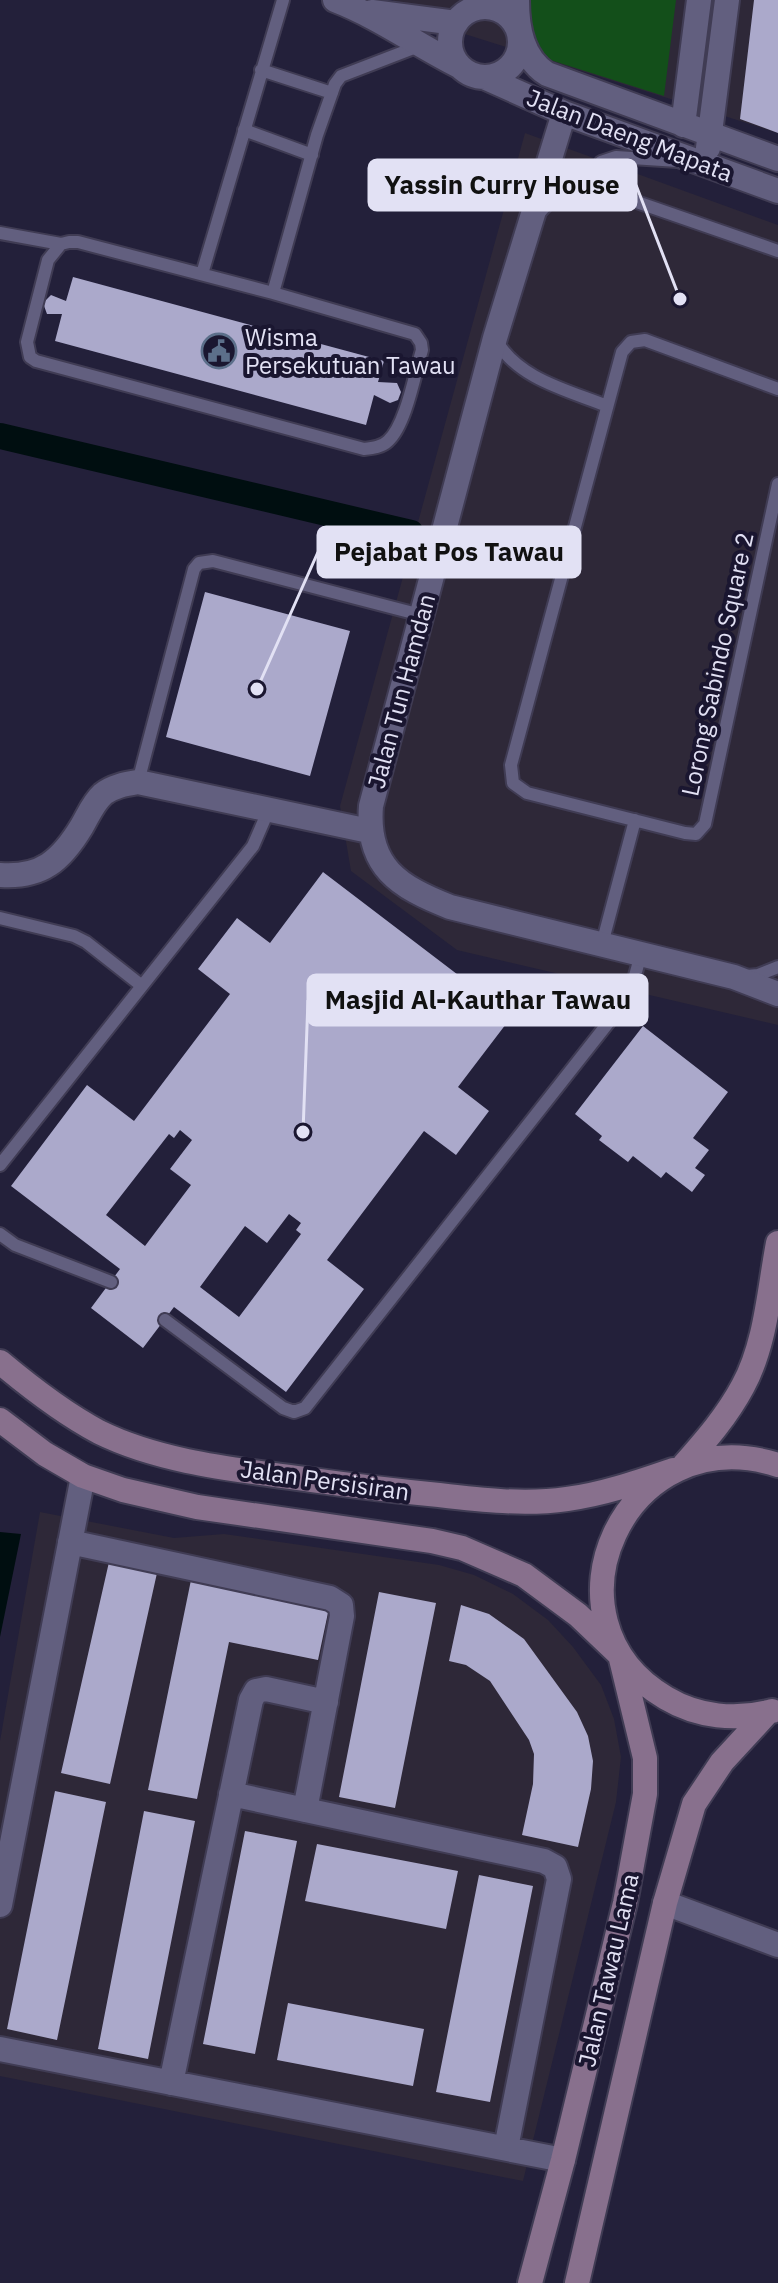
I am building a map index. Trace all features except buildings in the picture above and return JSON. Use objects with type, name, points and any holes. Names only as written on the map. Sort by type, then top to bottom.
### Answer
[{"type":"main road","points":[[620,1655],[605,1615],[602,1572],[614,1531],[638,1496],[678,1468],[721,1422],[744,1384],[759,1342],[778,1243]]},
{"type":"main road","name":"Jalan Persisiran","points":[[0,1362],[36,1392],[100,1432],[132,1446],[224,1467],[376,1489],[488,1501],[565,1499],[609,1491],[719,1457],[755,1458],[778,1465]]},
{"type":"main road","name":"Jalan Persisiran","points":[[0,1420],[45,1454],[83,1476],[136,1493],[197,1507],[462,1548],[496,1561],[549,1592],[620,1655],[648,1687],[685,1709],[726,1718],[773,1711]]},
{"type":"main road","name":"Jalan Tawau Lama","points":[[530,2283],[625,1903],[645,1794],[645,1758],[620,1655]]},
{"type":"main road","name":"Jalan Tawau Lama","points":[[577,2283],[665,1903],[694,1804],[722,1762],[773,1711]]},
{"type":"street","points":[[335,0],[365,12],[419,46],[474,75],[484,77],[495,75],[512,63],[517,54],[517,0]]},
{"type":"street","points":[[683,125],[699,0]]},
{"type":"street","points":[[700,163],[710,135],[727,0]]},
{"type":"street","points":[[459,66],[450,42],[456,23],[471,9],[491,4],[508,16],[518,33]]},
{"type":"street","points":[[365,12],[456,23]]},
{"type":"street","name":"Jalan Daeng Mapata","points":[[518,33],[535,66],[547,74],[778,159]]},
{"type":"street","name":"Jalan Daeng Mapata","points":[[484,77],[564,113],[778,191]]},
{"type":"street","name":"Jalan Tun Hamdan","points":[[369,831],[371,806],[495,338],[564,113]]},
{"type":"street","points":[[0,875],[21,877],[48,865],[69,845],[103,795],[119,786],[138,782],[369,831],[380,858],[395,880],[418,895],[450,907],[734,977],[778,994]]},
{"type":"street","points":[[0,1905],[83,1476]]},
{"type":"street","points":[[70,1542],[336,1601],[341,1605],[342,1616],[305,1810]]},
{"type":"street","points":[[171,2083],[251,1700],[256,1691],[266,1689],[326,1702]]},
{"type":"street","points":[[231,1794],[544,1861],[555,1867],[559,1879],[506,2148]]},
{"type":"street","points":[[665,1903],[778,1945]]},
{"type":"street","points":[[0,2049],[563,2160]]},
{"type":"lane","points":[[202,274],[283,0]]},
{"type":"lane","points":[[273,293],[312,155],[332,93],[341,76],[419,46]]},
{"type":"lane","points":[[261,70],[332,93]]},
{"type":"lane","points":[[244,130],[312,155]]},
{"type":"lane","points":[[700,163],[616,157],[601,162],[595,176],[600,187],[612,194],[778,251]]},
{"type":"lane","points":[[530,224],[546,204],[568,192],[612,194]]},
{"type":"lane","points":[[3,234],[61,244],[78,242],[409,330],[419,338],[422,350],[400,423],[387,443],[364,449],[36,361],[30,357],[27,342],[48,260],[61,244]]},
{"type":"lane","points":[[495,338],[505,356],[531,375],[607,406]]},
{"type":"lane","name":"Lorong Sabindo Square 2","points":[[778,389],[645,340],[631,342],[622,352],[511,765],[513,783],[527,793],[685,833],[696,834],[705,824],[778,484]]},
{"type":"lane","points":[[138,782],[194,569],[199,563],[213,561],[421,615]]},
{"type":"lane","points":[[0,1165],[253,846],[269,809]]},
{"type":"lane","points":[[602,944],[635,820]]},
{"type":"lane","points":[[0,918],[74,936],[142,986]]},
{"type":"lane","points":[[165,1320],[283,1408],[294,1412],[305,1408],[623,1004],[631,990],[641,954]]},
{"type":"lane","points":[[734,977],[758,975],[778,967]]},
{"type":"lane","points":[[0,1234],[15,1245],[111,1282]]},
{"type":"shaded area","points":[[393,0],[778,0],[778,133],[398,13]]},
{"type":"shaded area","points":[[525,133],[778,225],[778,1025],[457,950],[351,871],[340,806]]},
{"type":"shaded area","points":[[40,1512],[174,1538],[224,1534],[439,1565],[474,1575],[513,1594],[548,1620],[601,1685],[614,1719],[621,1757],[616,1802],[523,2181],[0,2076],[0,1741]]},
{"type":"shaded area","points":[[0,1532],[21,1534],[0,1637]]},
{"type":"green space","points":[[531,0],[676,0],[664,96],[525,52]]},
{"type":"waterway","points":[[0,436],[411,533]]},
{"type":"place","name":"Yassin Curry House","points":[[680,299]]},
{"type":"place","name":"Wisma Persekutuan Tawau","points":[[219,351]]},
{"type":"place","name":"Pejabat Pos Tawau","points":[[257,689]]},
{"type":"place","name":"Masjid Al-Kauthar Tawau","points":[[303,1132]]}]
